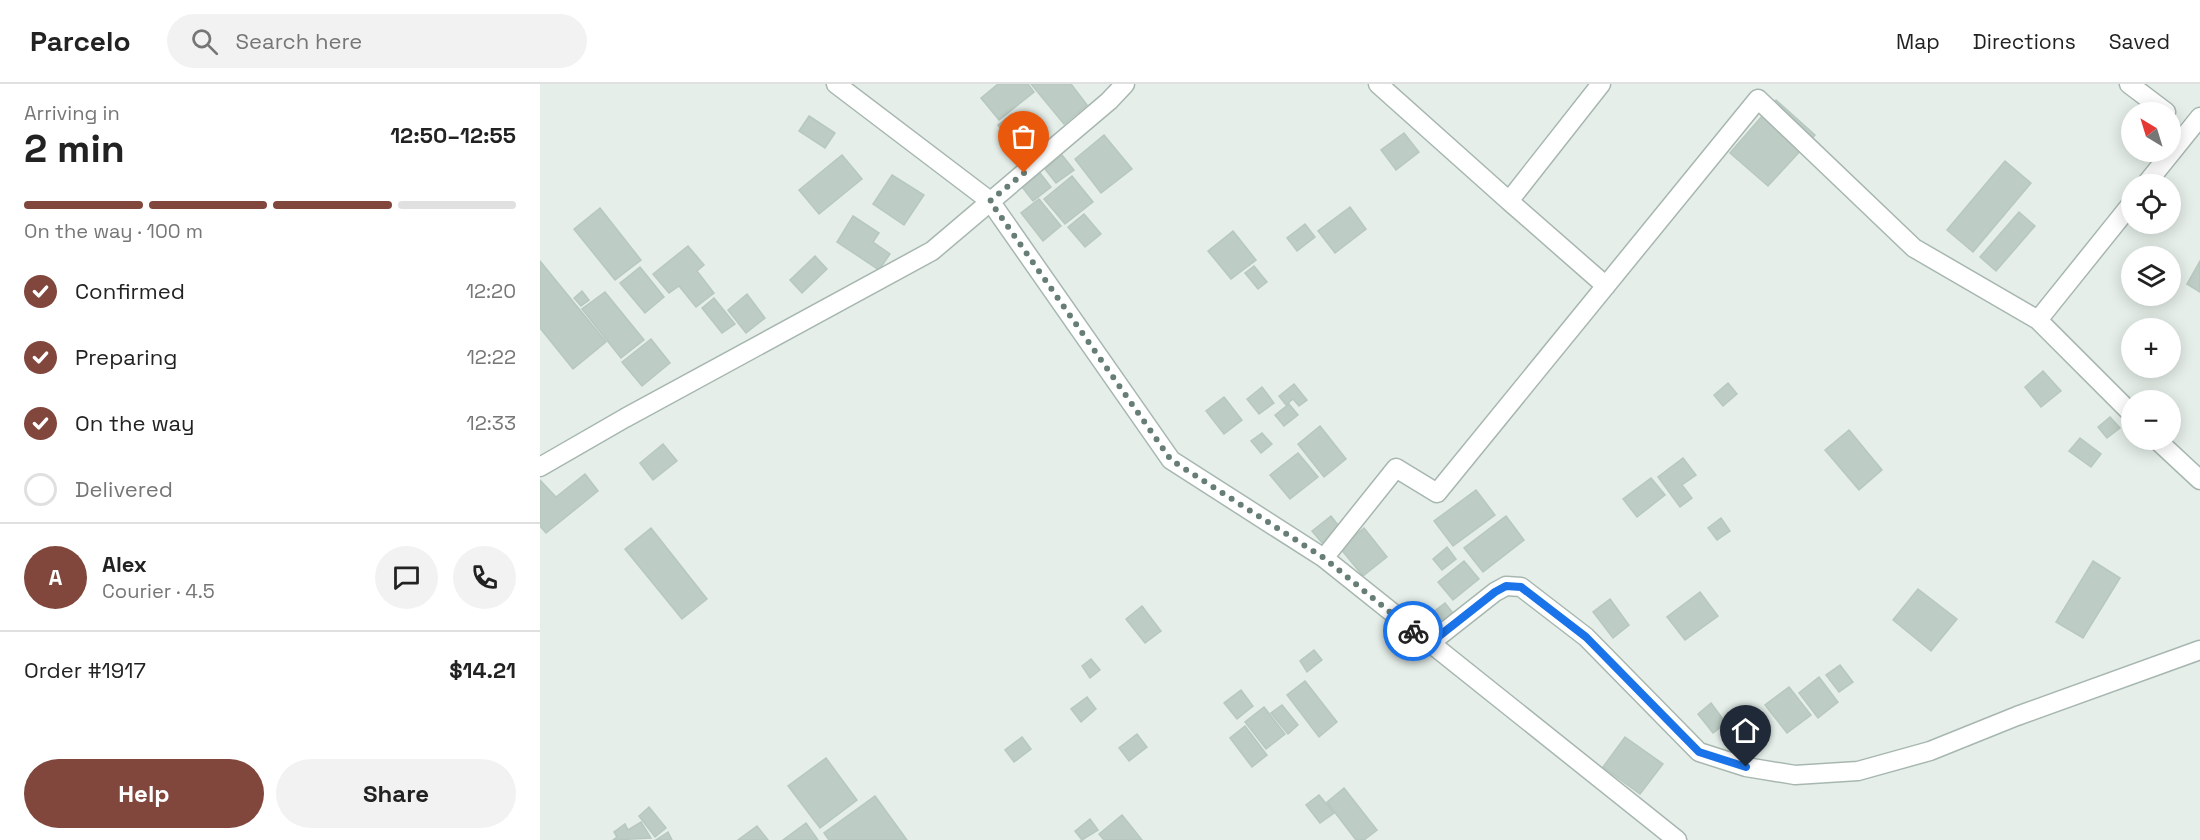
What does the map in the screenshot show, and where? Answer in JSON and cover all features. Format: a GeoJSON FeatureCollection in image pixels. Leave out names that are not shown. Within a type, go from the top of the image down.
{"type":"FeatureCollection","features":[{"type":"Feature","properties":{"kind":"street"},"geometry":{"type":"LineString","coordinates":[[836,84],[990,201],[1171,460],[1324,558],[1677,840]]}},
{"type":"Feature","properties":{"kind":"street"},"geometry":{"type":"LineString","coordinates":[[540,467],[932,251],[1109,101],[1125,84]]}},
{"type":"Feature","properties":{"kind":"street"},"geometry":{"type":"LineString","coordinates":[[1378,84],[1606,286]]}},
{"type":"Feature","properties":{"kind":"street"},"geometry":{"type":"LineString","coordinates":[[1509,201],[1601,84]]}},
{"type":"Feature","properties":{"kind":"street"},"geometry":{"type":"LineString","coordinates":[[2129,84],[2153,102]]}},
{"type":"Feature","properties":{"kind":"street"},"geometry":{"type":"LineString","coordinates":[[1324,558],[1396,468],[1437,493],[1758,99],[1914,248],[2038,320],[2121,403]]}},
{"type":"Feature","properties":{"kind":"street"},"geometry":{"type":"LineString","coordinates":[[2154,174],[2195,123]]}},
{"type":"Feature","properties":{"kind":"street"},"geometry":{"type":"LineString","coordinates":[[2038,320],[2121,217]]}},
{"type":"Feature","properties":{"kind":"street"},"geometry":{"type":"LineString","coordinates":[[2168,450],[2200,480]]}},
{"type":"Feature","properties":{"kind":"street"},"geometry":{"type":"LineString","coordinates":[[1429,644],[1495,592],[1506,586],[1521,587],[1586,637],[1699,752],[1746,767],[1795,775],[1858,771],[1930,751],[2016,716],[2200,650]]}},
{"type":"Feature","properties":{"kind":"building"},"geometry":{"type":"Polygon","coordinates":[[[998,84],[1028,84],[1034,92],[999,120],[981,98],[998,84]]]}},
{"type":"Feature","properties":{"kind":"building"},"geometry":{"type":"Polygon","coordinates":[[[1031,84],[1071,84],[1087,105],[1064,124],[1031,84]]]}},
{"type":"Feature","properties":{"kind":"building"},"geometry":{"type":"Polygon","coordinates":[[[1776,100],[1815,135],[1768,186],[1730,153],[1776,100]]]}},
{"type":"Feature","properties":{"kind":"building"},"geometry":{"type":"Polygon","coordinates":[[[1012,114],[1028,134],[1014,145],[998,125],[1012,114]]]}},
{"type":"Feature","properties":{"kind":"building"},"geometry":{"type":"Polygon","coordinates":[[[809,116],[835,133],[825,148],[799,131],[809,116]]]}},
{"type":"Feature","properties":{"kind":"building"},"geometry":{"type":"Polygon","coordinates":[[[1404,133],[1419,152],[1396,170],[1381,150],[1404,133]]]}},
{"type":"Feature","properties":{"kind":"building"},"geometry":{"type":"Polygon","coordinates":[[[1104,135],[1132,169],[1101,193],[1075,159],[1104,135]]]}},
{"type":"Feature","properties":{"kind":"building"},"geometry":{"type":"Polygon","coordinates":[[[842,155],[862,179],[819,214],[799,190],[842,155]]]}},
{"type":"Feature","properties":{"kind":"building"},"geometry":{"type":"Polygon","coordinates":[[[1062,155],[1074,170],[1056,183],[1045,169],[1062,155]]]}},
{"type":"Feature","properties":{"kind":"building"},"geometry":{"type":"Polygon","coordinates":[[[2005,161],[2031,183],[1973,252],[1947,230],[2005,161]]]}},
{"type":"Feature","properties":{"kind":"building"},"geometry":{"type":"Polygon","coordinates":[[[1040,173],[1051,187],[1033,201],[1022,187],[1040,173]]]}},
{"type":"Feature","properties":{"kind":"building"},"geometry":{"type":"Polygon","coordinates":[[[892,175],[924,195],[904,225],[873,204],[892,175]]]}},
{"type":"Feature","properties":{"kind":"building"},"geometry":{"type":"Polygon","coordinates":[[[1072,176],[1093,202],[1065,224],[1044,199],[1072,176]]]}},
{"type":"Feature","properties":{"kind":"building"},"geometry":{"type":"Polygon","coordinates":[[[1039,199],[1061,226],[1043,241],[1021,213],[1039,199]]]}},
{"type":"Feature","properties":{"kind":"building"},"geometry":{"type":"Polygon","coordinates":[[[1350,207],[1366,229],[1335,253],[1318,231],[1350,207]]]}},
{"type":"Feature","properties":{"kind":"building"},"geometry":{"type":"Polygon","coordinates":[[[600,208],[641,260],[615,280],[574,229],[600,208]]]}},
{"type":"Feature","properties":{"kind":"building"},"geometry":{"type":"Polygon","coordinates":[[[2019,212],[2035,226],[1996,271],[1980,257],[2019,212]]]}},
{"type":"Feature","properties":{"kind":"building"},"geometry":{"type":"Polygon","coordinates":[[[1084,214],[1101,234],[1085,247],[1068,227],[1084,214]]]}},
{"type":"Feature","properties":{"kind":"building"},"geometry":{"type":"Polygon","coordinates":[[[853,216],[879,233],[873,242],[890,254],[879,270],[837,242],[853,216]]]}},
{"type":"Feature","properties":{"kind":"building"},"geometry":{"type":"Polygon","coordinates":[[[1305,224],[1315,237],[1297,251],[1287,238],[1305,224]]]}},
{"type":"Feature","properties":{"kind":"building"},"geometry":{"type":"Polygon","coordinates":[[[1233,231],[1256,260],[1231,279],[1208,251],[1233,231]]]}},
{"type":"Feature","properties":{"kind":"building"},"geometry":{"type":"Polygon","coordinates":[[[688,246],[704,265],[697,271],[714,293],[696,307],[679,286],[669,293],[653,274],[688,246]]]}},
{"type":"Feature","properties":{"kind":"building"},"geometry":{"type":"Polygon","coordinates":[[[815,256],[827,269],[802,293],[790,280],[815,256]]]}},
{"type":"Feature","properties":{"kind":"building"},"geometry":{"type":"Polygon","coordinates":[[[540,261],[606,342],[573,369],[540,328],[540,261]]]}},
{"type":"Feature","properties":{"kind":"building"},"geometry":{"type":"Polygon","coordinates":[[[2200,261],[2200,292],[2187,284],[2200,261]]]}},
{"type":"Feature","properties":{"kind":"building"},"geometry":{"type":"Polygon","coordinates":[[[1254,266],[1267,282],[1258,289],[1245,273],[1254,266]]]}},
{"type":"Feature","properties":{"kind":"building"},"geometry":{"type":"Polygon","coordinates":[[[640,267],[664,297],[645,313],[620,283],[640,267]]]}},
{"type":"Feature","properties":{"kind":"building"},"geometry":{"type":"Polygon","coordinates":[[[582,291],[589,300],[581,306],[574,298],[582,291]]]}},
{"type":"Feature","properties":{"kind":"building"},"geometry":{"type":"Polygon","coordinates":[[[605,292],[644,340],[621,358],[582,309],[605,292]]]}},
{"type":"Feature","properties":{"kind":"building"},"geometry":{"type":"Polygon","coordinates":[[[747,294],[765,318],[746,333],[728,310],[747,294]]]}},
{"type":"Feature","properties":{"kind":"building"},"geometry":{"type":"Polygon","coordinates":[[[714,298],[735,324],[722,333],[702,308],[714,298]]]}},
{"type":"Feature","properties":{"kind":"building"},"geometry":{"type":"Polygon","coordinates":[[[651,339],[670,363],[642,386],[622,362],[651,339]]]}},
{"type":"Feature","properties":{"kind":"building"},"geometry":{"type":"Polygon","coordinates":[[[2043,371],[2061,391],[2041,407],[2025,387],[2043,371]]]}},
{"type":"Feature","properties":{"kind":"building"},"geometry":{"type":"Polygon","coordinates":[[[1728,383],[1737,394],[1723,406],[1714,395],[1728,383]]]}},
{"type":"Feature","properties":{"kind":"building"},"geometry":{"type":"Polygon","coordinates":[[[1294,384],[1307,400],[1299,406],[1293,399],[1286,405],[1279,396],[1294,384]]]}},
{"type":"Feature","properties":{"kind":"building"},"geometry":{"type":"Polygon","coordinates":[[[1262,387],[1274,403],[1259,414],[1247,399],[1262,387]]]}},
{"type":"Feature","properties":{"kind":"building"},"geometry":{"type":"Polygon","coordinates":[[[1224,397],[1242,420],[1224,434],[1206,411],[1224,397]]]}},
{"type":"Feature","properties":{"kind":"building"},"geometry":{"type":"Polygon","coordinates":[[[1289,404],[1298,415],[1284,426],[1275,415],[1289,404]]]}},
{"type":"Feature","properties":{"kind":"building"},"geometry":{"type":"Polygon","coordinates":[[[2110,417],[2120,428],[2107,438],[2098,427],[2110,417]]]}},
{"type":"Feature","properties":{"kind":"building"},"geometry":{"type":"Polygon","coordinates":[[[1320,426],[1346,459],[1324,477],[1298,444],[1320,426]]]}},
{"type":"Feature","properties":{"kind":"building"},"geometry":{"type":"Polygon","coordinates":[[[1849,430],[1882,470],[1859,490],[1825,450],[1849,430]]]}},
{"type":"Feature","properties":{"kind":"building"},"geometry":{"type":"Polygon","coordinates":[[[1262,433],[1272,444],[1261,453],[1251,441],[1262,433]]]}},
{"type":"Feature","properties":{"kind":"building"},"geometry":{"type":"Polygon","coordinates":[[[2080,438],[2101,454],[2091,467],[2069,451],[2080,438]]]}},
{"type":"Feature","properties":{"kind":"building"},"geometry":{"type":"Polygon","coordinates":[[[663,444],[677,461],[653,480],[640,463],[663,444]]]}},
{"type":"Feature","properties":{"kind":"building"},"geometry":{"type":"Polygon","coordinates":[[[1298,453],[1318,477],[1290,499],[1270,475],[1298,453]]]}},
{"type":"Feature","properties":{"kind":"building"},"geometry":{"type":"Polygon","coordinates":[[[1683,458],[1696,475],[1682,485],[1692,498],[1680,507],[1658,477],[1683,458]]]}},
{"type":"Feature","properties":{"kind":"building"},"geometry":{"type":"Polygon","coordinates":[[[585,474],[598,491],[546,533],[540,526],[540,480],[556,497],[585,474]]]}},
{"type":"Feature","properties":{"kind":"building"},"geometry":{"type":"Polygon","coordinates":[[[1651,478],[1665,495],[1637,517],[1623,499],[1651,478]]]}},
{"type":"Feature","properties":{"kind":"building"},"geometry":{"type":"Polygon","coordinates":[[[1476,490],[1495,515],[1453,546],[1434,521],[1476,490]]]}},
{"type":"Feature","properties":{"kind":"building"},"geometry":{"type":"Polygon","coordinates":[[[1331,516],[1341,529],[1323,544],[1312,531],[1331,516]]]}},
{"type":"Feature","properties":{"kind":"building"},"geometry":{"type":"Polygon","coordinates":[[[1506,516],[1524,540],[1483,572],[1464,548],[1506,516]]]}},
{"type":"Feature","properties":{"kind":"building"},"geometry":{"type":"Polygon","coordinates":[[[1721,518],[1730,531],[1717,540],[1708,528],[1721,518]]]}},
{"type":"Feature","properties":{"kind":"building"},"geometry":{"type":"Polygon","coordinates":[[[651,528],[707,599],[682,619],[625,549],[651,528]]]}},
{"type":"Feature","properties":{"kind":"building"},"geometry":{"type":"Polygon","coordinates":[[[1364,528],[1387,557],[1363,576],[1340,548],[1364,528]]]}},
{"type":"Feature","properties":{"kind":"building"},"geometry":{"type":"Polygon","coordinates":[[[1447,547],[1456,559],[1442,570],[1433,559],[1447,547]]]}},
{"type":"Feature","properties":{"kind":"building"},"geometry":{"type":"Polygon","coordinates":[[[1464,561],[1479,579],[1453,600],[1438,582],[1464,561]]]}},
{"type":"Feature","properties":{"kind":"building"},"geometry":{"type":"Polygon","coordinates":[[[2093,561],[2120,578],[2083,638],[2056,622],[2093,561]]]}},
{"type":"Feature","properties":{"kind":"building"},"geometry":{"type":"Polygon","coordinates":[[[1918,589],[1957,619],[1931,651],[1893,620],[1918,589]]]}},
{"type":"Feature","properties":{"kind":"building"},"geometry":{"type":"Polygon","coordinates":[[[1700,592],[1718,616],[1685,640],[1667,617],[1700,592]]]}},
{"type":"Feature","properties":{"kind":"building"},"geometry":{"type":"Polygon","coordinates":[[[1610,599],[1629,625],[1613,638],[1593,612],[1610,599]]]}},
{"type":"Feature","properties":{"kind":"building"},"geometry":{"type":"Polygon","coordinates":[[[1445,603],[1456,617],[1435,635],[1423,620],[1445,603]]]}},
{"type":"Feature","properties":{"kind":"building"},"geometry":{"type":"Polygon","coordinates":[[[1142,606],[1161,631],[1145,643],[1126,619],[1142,606]]]}},
{"type":"Feature","properties":{"kind":"building"},"geometry":{"type":"Polygon","coordinates":[[[1314,650],[1322,660],[1307,672],[1300,661],[1314,650]]]}},
{"type":"Feature","properties":{"kind":"building"},"geometry":{"type":"Polygon","coordinates":[[[1091,659],[1100,670],[1090,678],[1082,666],[1091,659]]]}},
{"type":"Feature","properties":{"kind":"building"},"geometry":{"type":"Polygon","coordinates":[[[1840,665],[1853,682],[1839,692],[1826,675],[1840,665]]]}},
{"type":"Feature","properties":{"kind":"building"},"geometry":{"type":"Polygon","coordinates":[[[1819,677],[1838,702],[1818,718],[1799,693],[1819,677]]]}},
{"type":"Feature","properties":{"kind":"building"},"geometry":{"type":"Polygon","coordinates":[[[1305,681],[1337,722],[1319,737],[1287,695],[1305,681]]]}},
{"type":"Feature","properties":{"kind":"building"},"geometry":{"type":"Polygon","coordinates":[[[1789,687],[1811,715],[1787,733],[1765,705],[1789,687]]]}},
{"type":"Feature","properties":{"kind":"building"},"geometry":{"type":"Polygon","coordinates":[[[1241,690],[1253,706],[1237,719],[1224,703],[1241,690]]]}},
{"type":"Feature","properties":{"kind":"building"},"geometry":{"type":"Polygon","coordinates":[[[1087,697],[1096,709],[1081,722],[1071,709],[1087,697]]]}},
{"type":"Feature","properties":{"kind":"building"},"geometry":{"type":"Polygon","coordinates":[[[1711,703],[1726,723],[1713,733],[1698,714],[1711,703]]]}},
{"type":"Feature","properties":{"kind":"building"},"geometry":{"type":"Polygon","coordinates":[[[1282,705],[1298,725],[1288,734],[1271,713],[1282,705]]]}},
{"type":"Feature","properties":{"kind":"building"},"geometry":{"type":"Polygon","coordinates":[[[1264,707],[1285,734],[1266,749],[1245,722],[1264,707]]]}},
{"type":"Feature","properties":{"kind":"building"},"geometry":{"type":"Polygon","coordinates":[[[1245,726],[1267,755],[1252,767],[1230,738],[1245,726]]]}},
{"type":"Feature","properties":{"kind":"building"},"geometry":{"type":"Polygon","coordinates":[[[1137,734],[1147,747],[1129,761],[1119,748],[1137,734]]]}},
{"type":"Feature","properties":{"kind":"building"},"geometry":{"type":"Polygon","coordinates":[[[1022,737],[1031,749],[1014,762],[1005,750],[1022,737]]]}},
{"type":"Feature","properties":{"kind":"building"},"geometry":{"type":"Polygon","coordinates":[[[1625,737],[1663,764],[1640,794],[1603,767],[1625,737]]]}},
{"type":"Feature","properties":{"kind":"building"},"geometry":{"type":"Polygon","coordinates":[[[826,758],[857,800],[820,828],[788,786],[826,758]]]}},
{"type":"Feature","properties":{"kind":"building"},"geometry":{"type":"Polygon","coordinates":[[[1344,788],[1377,830],[1364,840],[1356,840],[1327,802],[1344,788]]]}},
{"type":"Feature","properties":{"kind":"building"},"geometry":{"type":"Polygon","coordinates":[[[1319,795],[1334,813],[1320,823],[1306,805],[1319,795]]]}},
{"type":"Feature","properties":{"kind":"building"},"geometry":{"type":"Polygon","coordinates":[[[875,796],[907,840],[829,840],[824,833],[875,796]]]}},
{"type":"Feature","properties":{"kind":"building"},"geometry":{"type":"Polygon","coordinates":[[[649,807],[666,828],[655,837],[639,816],[649,807]]]}},
{"type":"Feature","properties":{"kind":"building"},"geometry":{"type":"Polygon","coordinates":[[[1122,815],[1142,840],[1104,840],[1099,834],[1122,815]]]}},
{"type":"Feature","properties":{"kind":"building"},"geometry":{"type":"Polygon","coordinates":[[[1090,819],[1098,830],[1082,840],[1075,831],[1090,819]]]}},
{"type":"Feature","properties":{"kind":"building"},"geometry":{"type":"Polygon","coordinates":[[[641,822],[651,838],[613,840],[617,837],[614,832],[625,824],[628,830],[641,822]]]}},
{"type":"Feature","properties":{"kind":"building"},"geometry":{"type":"Polygon","coordinates":[[[806,823],[818,840],[783,840],[806,823]]]}},
{"type":"Feature","properties":{"kind":"building"},"geometry":{"type":"Polygon","coordinates":[[[757,826],[768,840],[738,840],[757,826]]]}},
{"type":"Feature","properties":{"kind":"building"},"geometry":{"type":"Polygon","coordinates":[[[668,832],[672,840],[656,840],[668,832]]]}},
{"type":"Feature","properties":{"kind":"way so far"},"geometry":{"type":"LineString","coordinates":[[1024,173],[990,201],[1171,460],[1324,558],[1413,631]]}},
{"type":"Feature","properties":{"kind":"route"},"geometry":{"type":"LineString","coordinates":[[1413,631],[1429,644],[1495,592],[1506,586],[1521,587],[1586,637],[1699,752],[1746,767]]}}]}
